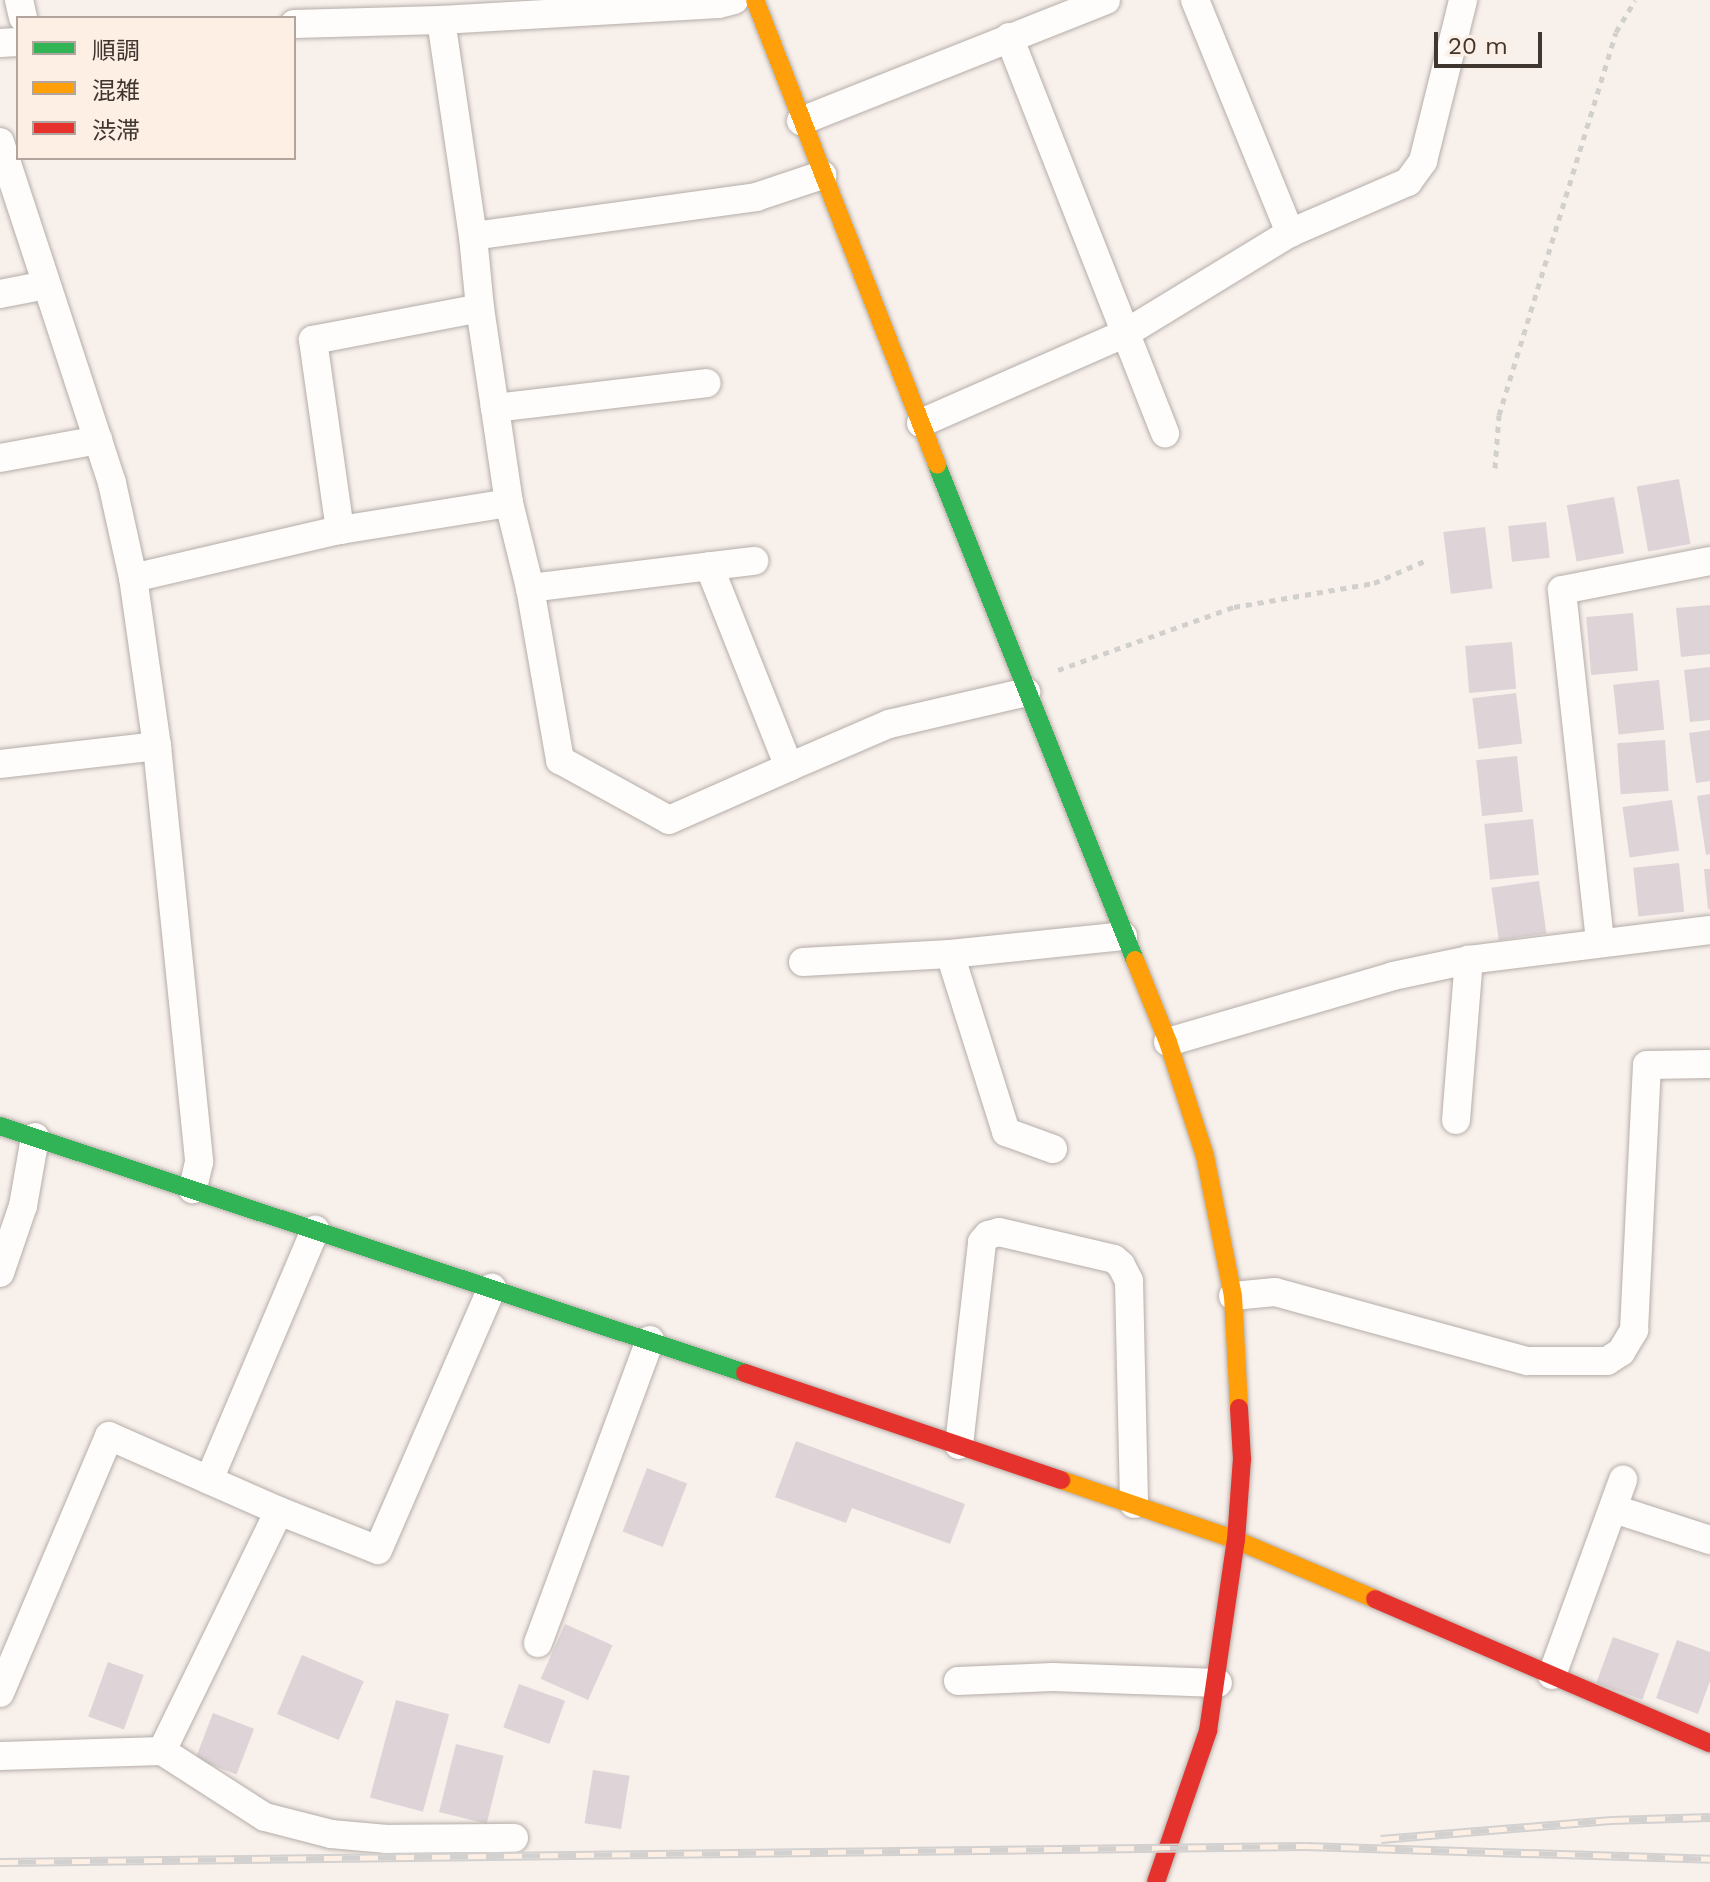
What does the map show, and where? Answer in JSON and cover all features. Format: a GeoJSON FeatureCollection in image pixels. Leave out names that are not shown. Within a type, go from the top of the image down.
{"type":"FeatureCollection","features":[{"type":"Feature","properties":{"kind":"street"},"geometry":{"type":"LineString","coordinates":[[296,24],[441,20],[734,0]]}},
{"type":"Feature","properties":{"kind":"street"},"geometry":{"type":"LineString","coordinates":[[755,0],[1026,692],[1168,1042],[1205,1156],[1233,1296],[1242,1459],[1236,1540],[1218,1683],[1208,1731],[1171,1847],[1156,1882]]}},
{"type":"Feature","properties":{"kind":"street"},"geometry":{"type":"LineString","coordinates":[[801,121],[1106,0]]}},
{"type":"Feature","properties":{"kind":"street"},"geometry":{"type":"LineString","coordinates":[[1195,0],[1290,233]]}},
{"type":"Feature","properties":{"kind":"street"},"geometry":{"type":"LineString","coordinates":[[921,423],[1126,333],[1290,233],[1408,182],[1423,161],[1463,0]]}},
{"type":"Feature","properties":{"kind":"street"},"geometry":{"type":"LineString","coordinates":[[441,20],[509,503],[530,588],[560,760],[669,820],[889,724],[1026,692]]}},
{"type":"Feature","properties":{"kind":"street"},"geometry":{"type":"LineString","coordinates":[[1009,37],[1165,433]]}},
{"type":"Feature","properties":{"kind":"street"},"geometry":{"type":"LineString","coordinates":[[0,142],[98,440],[133,578],[157,746],[199,1162],[193,1189]]}},
{"type":"Feature","properties":{"kind":"street"},"geometry":{"type":"LineString","coordinates":[[473,236],[756,197],[822,175]]}},
{"type":"Feature","properties":{"kind":"street"},"geometry":{"type":"LineString","coordinates":[[0,294],[46,285]]}},
{"type":"Feature","properties":{"kind":"street"},"geometry":{"type":"LineString","coordinates":[[340,530],[313,340],[480,308]]}},
{"type":"Feature","properties":{"kind":"street"},"geometry":{"type":"LineString","coordinates":[[495,408],[707,383]]}},
{"type":"Feature","properties":{"kind":"street"},"geometry":{"type":"LineString","coordinates":[[0,458],[98,440]]}},
{"type":"Feature","properties":{"kind":"street"},"geometry":{"type":"LineString","coordinates":[[133,578],[340,530],[509,503]]}},
{"type":"Feature","properties":{"kind":"street"},"geometry":{"type":"LineString","coordinates":[[530,588],[754,561]]}},
{"type":"Feature","properties":{"kind":"street"},"geometry":{"type":"LineString","coordinates":[[1600,941],[1562,590],[1710,561]]}},
{"type":"Feature","properties":{"kind":"street"},"geometry":{"type":"LineString","coordinates":[[709,566],[789,767]]}},
{"type":"Feature","properties":{"kind":"street"},"geometry":{"type":"LineString","coordinates":[[0,764],[157,746]]}},
{"type":"Feature","properties":{"kind":"street"},"geometry":{"type":"LineString","coordinates":[[1168,1042],[1393,976],[1469,960],[1600,941],[1710,930]]}},
{"type":"Feature","properties":{"kind":"street"},"geometry":{"type":"LineString","coordinates":[[803,962],[950,954],[1123,936]]}},
{"type":"Feature","properties":{"kind":"street"},"geometry":{"type":"LineString","coordinates":[[950,954],[1006,1132],[1053,1149]]}},
{"type":"Feature","properties":{"kind":"street"},"geometry":{"type":"LineString","coordinates":[[1456,1120],[1469,960]]}},
{"type":"Feature","properties":{"kind":"street"},"geometry":{"type":"LineString","coordinates":[[1233,1296],[1275,1292],[1528,1361],[1607,1361],[1621,1352],[1634,1330],[1647,1065],[1710,1064]]}},
{"type":"Feature","properties":{"kind":"street"},"geometry":{"type":"LineString","coordinates":[[0,1126],[650,1340],[1236,1540],[1710,1743]]}},
{"type":"Feature","properties":{"kind":"street"},"geometry":{"type":"LineString","coordinates":[[0,1273],[23,1206],[35,1137]]}},
{"type":"Feature","properties":{"kind":"street"},"geometry":{"type":"LineString","coordinates":[[209,1480],[315,1230]]}},
{"type":"Feature","properties":{"kind":"street"},"geometry":{"type":"LineString","coordinates":[[959,1445],[982,1242],[988,1235],[999,1232],[1114,1259],[1121,1265],[1129,1281],[1134,1504]]}},
{"type":"Feature","properties":{"kind":"street"},"geometry":{"type":"LineString","coordinates":[[0,1693],[109,1436],[279,1511],[378,1550],[492,1288]]}},
{"type":"Feature","properties":{"kind":"street"},"geometry":{"type":"LineString","coordinates":[[538,1643],[650,1340]]}},
{"type":"Feature","properties":{"kind":"street"},"geometry":{"type":"LineString","coordinates":[[1552,1675],[1623,1480]]}},
{"type":"Feature","properties":{"kind":"street"},"geometry":{"type":"LineString","coordinates":[[1614,1509],[1710,1540]]}},
{"type":"Feature","properties":{"kind":"street"},"geometry":{"type":"LineString","coordinates":[[162,1751],[279,1511]]}},
{"type":"Feature","properties":{"kind":"street"},"geometry":{"type":"LineString","coordinates":[[958,1681],[1053,1677],[1218,1683]]}},
{"type":"Feature","properties":{"kind":"street"},"geometry":{"type":"LineString","coordinates":[[0,1756],[162,1751],[265,1817],[331,1834],[387,1839],[514,1838]]}},
{"type":"Feature","properties":{"kind":"path"},"geometry":{"type":"LineString","coordinates":[[1495,468],[1499,415],[1616,32],[1635,0]]}},
{"type":"Feature","properties":{"kind":"path"},"geometry":{"type":"LineString","coordinates":[[1026,692],[1049,673],[1234,607],[1374,583],[1427,560]]}},
{"type":"Feature","properties":{"kind":"building"},"geometry":{"type":"Polygon","coordinates":[[[1679,479],[1690,544],[1648,551],[1637,486],[1679,479]]]}},
{"type":"Feature","properties":{"kind":"building"},"geometry":{"type":"Polygon","coordinates":[[[1614,497],[1624,553],[1577,561],[1567,505],[1614,497]]]}},
{"type":"Feature","properties":{"kind":"building"},"geometry":{"type":"Polygon","coordinates":[[[1546,522],[1550,558],[1512,562],[1508,526],[1546,522]]]}},
{"type":"Feature","properties":{"kind":"building"},"geometry":{"type":"Polygon","coordinates":[[[1485,527],[1493,589],[1451,594],[1443,532],[1485,527]]]}},
{"type":"Feature","properties":{"kind":"building"},"geometry":{"type":"Polygon","coordinates":[[[1710,605],[1710,654],[1681,657],[1676,608],[1710,605]]]}},
{"type":"Feature","properties":{"kind":"building"},"geometry":{"type":"Polygon","coordinates":[[[1633,613],[1638,671],[1591,675],[1586,617],[1633,613]]]}},
{"type":"Feature","properties":{"kind":"building"},"geometry":{"type":"Polygon","coordinates":[[[1512,642],[1516,689],[1469,693],[1465,646],[1512,642]]]}},
{"type":"Feature","properties":{"kind":"building"},"geometry":{"type":"Polygon","coordinates":[[[1710,667],[1710,720],[1690,722],[1684,670],[1710,667]]]}},
{"type":"Feature","properties":{"kind":"building"},"geometry":{"type":"Polygon","coordinates":[[[1659,680],[1664,730],[1618,735],[1613,685],[1659,680]]]}},
{"type":"Feature","properties":{"kind":"building"},"geometry":{"type":"Polygon","coordinates":[[[1516,693],[1522,744],[1479,749],[1472,698],[1516,693]]]}},
{"type":"Feature","properties":{"kind":"building"},"geometry":{"type":"Polygon","coordinates":[[[1710,730],[1710,781],[1696,783],[1689,733],[1710,730]]]}},
{"type":"Feature","properties":{"kind":"building"},"geometry":{"type":"Polygon","coordinates":[[[1665,740],[1669,791],[1621,794],[1617,743],[1665,740]]]}},
{"type":"Feature","properties":{"kind":"building"},"geometry":{"type":"Polygon","coordinates":[[[1517,756],[1523,812],[1482,816],[1476,760],[1517,756]]]}},
{"type":"Feature","properties":{"kind":"building"},"geometry":{"type":"Polygon","coordinates":[[[1710,794],[1710,854],[1706,855],[1697,796],[1710,794]]]}},
{"type":"Feature","properties":{"kind":"building"},"geometry":{"type":"Polygon","coordinates":[[[1672,800],[1679,851],[1630,857],[1622,807],[1672,800]]]}},
{"type":"Feature","properties":{"kind":"building"},"geometry":{"type":"Polygon","coordinates":[[[1533,819],[1539,875],[1490,880],[1484,824],[1533,819]]]}},
{"type":"Feature","properties":{"kind":"building"},"geometry":{"type":"Polygon","coordinates":[[[1679,863],[1684,912],[1638,917],[1633,868],[1679,863]]]}},
{"type":"Feature","properties":{"kind":"building"},"geometry":{"type":"Polygon","coordinates":[[[1704,869],[1710,869],[1710,909],[1708,909],[1704,869]]]}},
{"type":"Feature","properties":{"kind":"building"},"geometry":{"type":"Polygon","coordinates":[[[1539,881],[1546,933],[1499,940],[1491,888],[1539,881]]]}},
{"type":"Feature","properties":{"kind":"building"},"geometry":{"type":"Polygon","coordinates":[[[796,1441],[965,1504],[950,1544],[852,1508],[846,1523],[775,1497],[796,1441]]]}},
{"type":"Feature","properties":{"kind":"building"},"geometry":{"type":"Polygon","coordinates":[[[647,1468],[687,1483],[663,1547],[623,1531],[647,1468]]]}},
{"type":"Feature","properties":{"kind":"building"},"geometry":{"type":"Polygon","coordinates":[[[565,1624],[613,1645],[588,1700],[541,1679],[565,1624]]]}},
{"type":"Feature","properties":{"kind":"building"},"geometry":{"type":"Polygon","coordinates":[[[1613,1637],[1659,1654],[1642,1700],[1596,1683],[1613,1637]]]}},
{"type":"Feature","properties":{"kind":"building"},"geometry":{"type":"Polygon","coordinates":[[[1677,1640],[1710,1652],[1710,1681],[1698,1714],[1656,1698],[1677,1640]]]}},
{"type":"Feature","properties":{"kind":"building"},"geometry":{"type":"Polygon","coordinates":[[[302,1655],[364,1681],[339,1740],[277,1714],[302,1655]]]}},
{"type":"Feature","properties":{"kind":"building"},"geometry":{"type":"Polygon","coordinates":[[[108,1662],[144,1675],[124,1729],[88,1717],[108,1662]]]}},
{"type":"Feature","properties":{"kind":"building"},"geometry":{"type":"Polygon","coordinates":[[[519,1684],[565,1701],[549,1744],[503,1727],[519,1684]]]}},
{"type":"Feature","properties":{"kind":"building"},"geometry":{"type":"Polygon","coordinates":[[[396,1700],[449,1714],[423,1812],[370,1798],[396,1700]]]}},
{"type":"Feature","properties":{"kind":"building"},"geometry":{"type":"Polygon","coordinates":[[[213,1713],[254,1729],[237,1775],[195,1759],[213,1713]]]}},
{"type":"Feature","properties":{"kind":"building"},"geometry":{"type":"Polygon","coordinates":[[[456,1744],[504,1756],[487,1824],[439,1812],[456,1744]]]}},
{"type":"Feature","properties":{"kind":"building"},"geometry":{"type":"Polygon","coordinates":[[[593,1770],[630,1776],[621,1829],[585,1823],[593,1770]]]}},
{"type":"Feature","properties":{"kind":"railway"},"geometry":{"type":"LineString","coordinates":[[1381,1839],[1611,1820],[1710,1817]]}},
{"type":"Feature","properties":{"kind":"railway"},"geometry":{"type":"LineString","coordinates":[[0,1862],[1305,1846],[1710,1859]]}},
{"type":"Feature","properties":{"kind":"traffic: fast"},"geometry":{"type":"LineString","coordinates":[[937,465],[1135,960]]}},
{"type":"Feature","properties":{"kind":"traffic: fast"},"geometry":{"type":"LineString","coordinates":[[0,1126],[745,1373]]}},
{"type":"Feature","properties":{"kind":"traffic: slow"},"geometry":{"type":"LineString","coordinates":[[755,0],[937,465]]}},
{"type":"Feature","properties":{"kind":"traffic: slow"},"geometry":{"type":"LineString","coordinates":[[1135,960],[1168,1042],[1205,1156],[1233,1296],[1239,1408]]}},
{"type":"Feature","properties":{"kind":"traffic: slow"},"geometry":{"type":"LineString","coordinates":[[1061,1480],[1236,1540],[1375,1599]]}},
{"type":"Feature","properties":{"kind":"traffic: jam"},"geometry":{"type":"LineString","coordinates":[[745,1373],[1061,1480]]}},
{"type":"Feature","properties":{"kind":"traffic: jam"},"geometry":{"type":"LineString","coordinates":[[1156,1882],[1208,1731],[1236,1540],[1242,1459],[1239,1408]]}},
{"type":"Feature","properties":{"kind":"traffic: jam"},"geometry":{"type":"LineString","coordinates":[[1375,1599],[1710,1743]]}}]}
